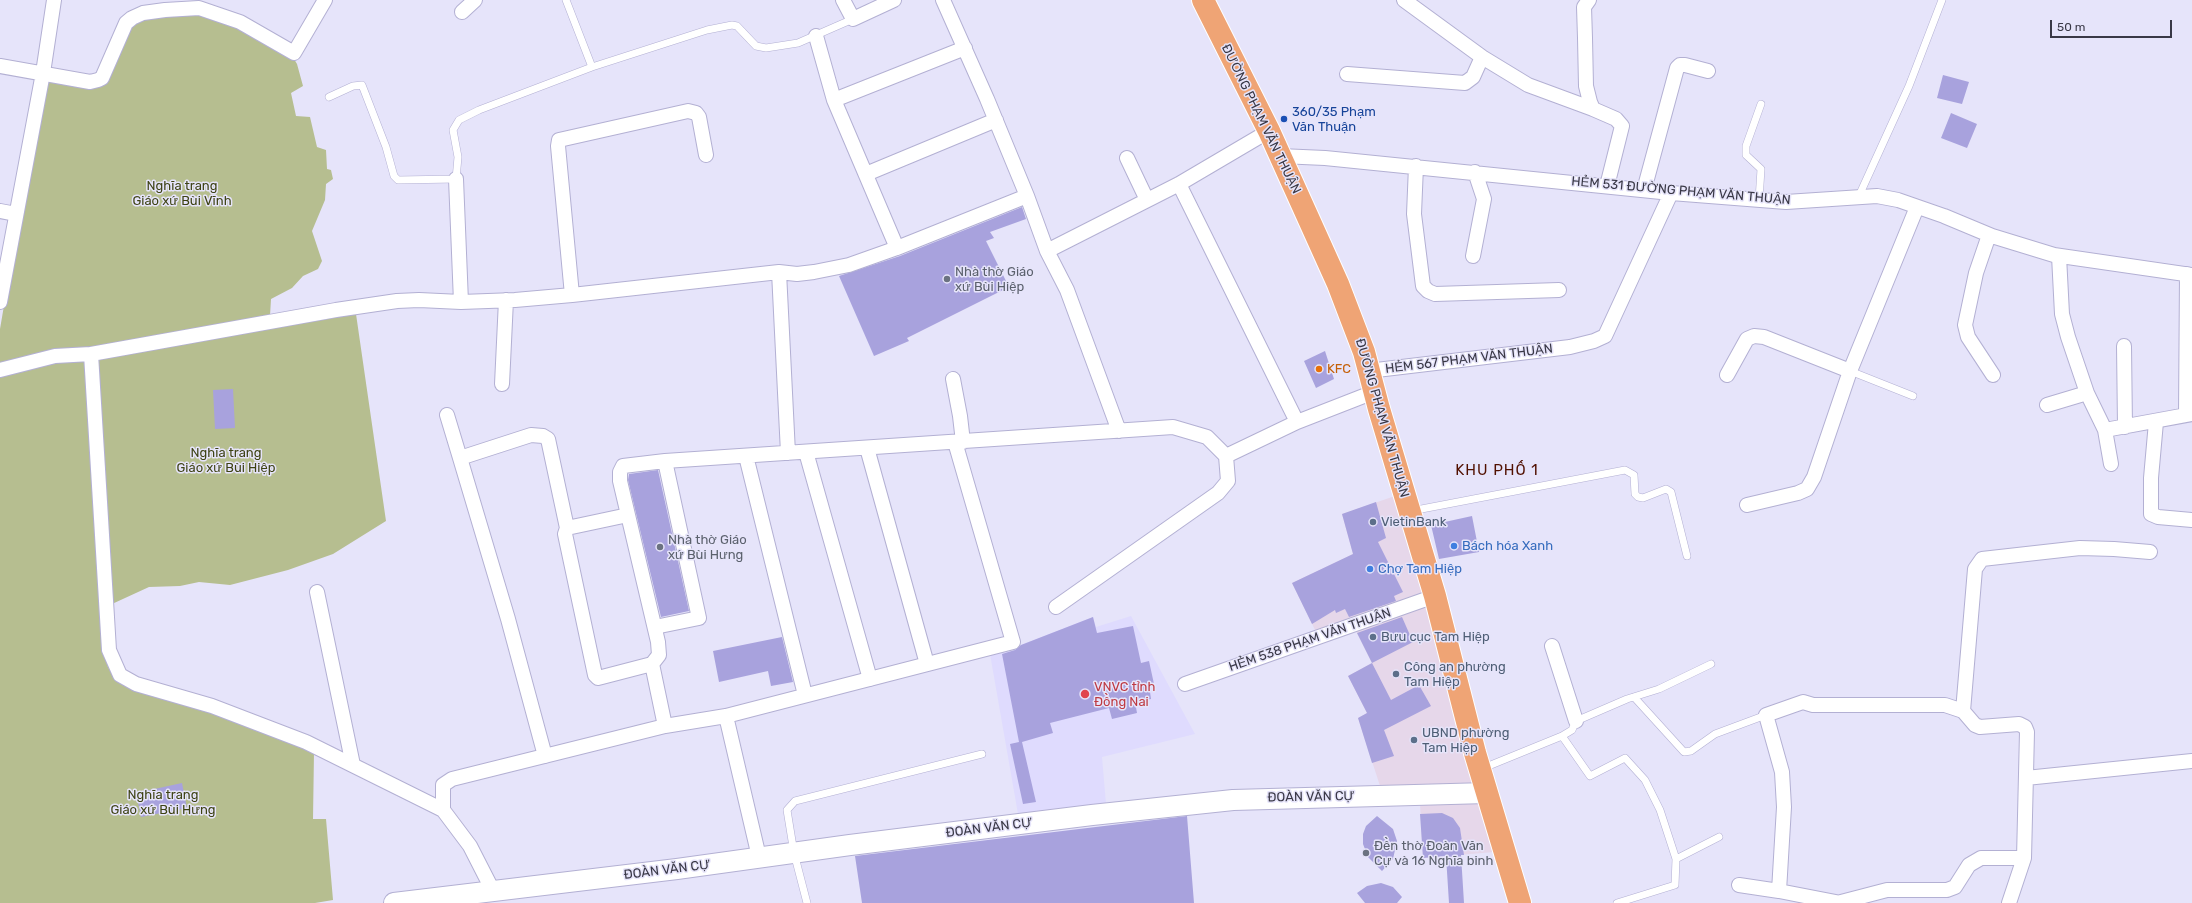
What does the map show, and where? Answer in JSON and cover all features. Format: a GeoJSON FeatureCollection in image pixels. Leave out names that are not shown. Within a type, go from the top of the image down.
{"type":"FeatureCollection","features":[{"type":"Feature","properties":{"kind":"main road","name":"ĐƯỜNG PHẠM VĂN THUẬN"},"geometry":{"type":"LineString","coordinates":[[1202,0],[1269,131],[1338,284],[1364,352],[1371,382],[1435,596],[1487,793],[1520,903]]}},
{"type":"Feature","properties":{"kind":"street"},"geometry":{"type":"LineString","coordinates":[[0,302],[54,0]]}},
{"type":"Feature","properties":{"kind":"street"},"geometry":{"type":"LineString","coordinates":[[0,66],[90,82],[98,80],[102,78],[126,23],[132,18],[143,13],[198,4],[240,22],[294,53],[325,0]]}},
{"type":"Feature","properties":{"kind":"street"},"geometry":{"type":"LineString","coordinates":[[462,12],[475,0]]}},
{"type":"Feature","properties":{"kind":"street"},"geometry":{"type":"LineString","coordinates":[[843,0],[853,19],[894,0]]}},
{"type":"Feature","properties":{"kind":"street"},"geometry":{"type":"LineString","coordinates":[[943,0],[996,120],[1027,196],[1047,252],[1067,290],[1119,431]]}},
{"type":"Feature","properties":{"kind":"street"},"geometry":{"type":"LineString","coordinates":[[1404,0],[1482,57],[1528,85],[1616,119],[1622,126],[1607,186]]}},
{"type":"Feature","properties":{"kind":"street"},"geometry":{"type":"LineString","coordinates":[[1583,2],[1586,86],[1593,109]]}},
{"type":"Feature","properties":{"kind":"street"},"geometry":{"type":"LineString","coordinates":[[816,36],[834,100],[897,248]]}},
{"type":"Feature","properties":{"kind":"street"},"geometry":{"type":"LineString","coordinates":[[834,100],[965,48]]}},
{"type":"Feature","properties":{"kind":"street"},"geometry":{"type":"LineString","coordinates":[[1347,74],[1465,83],[1473,77],[1482,57]]}},
{"type":"Feature","properties":{"kind":"street"},"geometry":{"type":"LineString","coordinates":[[1644,190],[1677,68],[1680,65],[1684,65],[1708,72]]}},
{"type":"Feature","properties":{"kind":"street"},"geometry":{"type":"LineString","coordinates":[[572,295],[558,146],[560,140],[688,111],[696,113],[699,117],[706,155]]}},
{"type":"Feature","properties":{"kind":"street"},"geometry":{"type":"LineString","coordinates":[[866,174],[996,120]]}},
{"type":"Feature","properties":{"kind":"street"},"geometry":{"type":"LineString","coordinates":[[1047,252],[1179,184],[1269,131]]}},
{"type":"Feature","properties":{"kind":"street","name":"HẺM 531 ĐƯỜNG PHẠM VĂN THUẬN"},"geometry":{"type":"LineString","coordinates":[[1280,156],[1325,158],[1416,166],[1671,193],[1786,202],[1877,196],[1898,200],[1989,235],[2059,256],[2189,274]]}},
{"type":"Feature","properties":{"kind":"street"},"geometry":{"type":"LineString","coordinates":[[1127,158],[1147,200]]}},
{"type":"Feature","properties":{"kind":"street"},"geometry":{"type":"LineString","coordinates":[[1416,166],[1414,214],[1423,286],[1428,291],[1435,294],[1559,290]]}},
{"type":"Feature","properties":{"kind":"street"},"geometry":{"type":"LineString","coordinates":[[1473,256],[1484,199],[1474,172]]}},
{"type":"Feature","properties":{"kind":"street"},"geometry":{"type":"LineString","coordinates":[[456,179],[461,302]]}},
{"type":"Feature","properties":{"kind":"street"},"geometry":{"type":"LineString","coordinates":[[1179,184],[1297,422]]}},
{"type":"Feature","properties":{"kind":"street","name":"HẺM 567 PHẠM VĂN THUẬN"},"geometry":{"type":"LineString","coordinates":[[1226,456],[1297,422],[1371,382],[1570,347],[1594,342],[1605,336],[1671,193]]}},
{"type":"Feature","properties":{"kind":"street"},"geometry":{"type":"LineString","coordinates":[[0,370],[55,356],[91,354],[397,301],[419,300],[461,302],[506,300],[572,295],[780,272],[797,274],[814,272],[849,265],[897,248],[1027,196]]}},
{"type":"Feature","properties":{"kind":"street"},"geometry":{"type":"LineString","coordinates":[[1747,505],[1798,493],[1807,489],[1814,477],[1850,371],[1917,207]]}},
{"type":"Feature","properties":{"kind":"street"},"geometry":{"type":"LineString","coordinates":[[0,211],[16,214]]}},
{"type":"Feature","properties":{"kind":"street"},"geometry":{"type":"LineString","coordinates":[[1989,235],[1976,273],[1965,325],[1968,338],[1993,375]]}},
{"type":"Feature","properties":{"kind":"street"},"geometry":{"type":"LineString","coordinates":[[2059,256],[2062,314],[2087,393],[2105,430],[2111,464]]}},
{"type":"Feature","properties":{"kind":"street"},"geometry":{"type":"LineString","coordinates":[[780,272],[788,453]]}},
{"type":"Feature","properties":{"kind":"street"},"geometry":{"type":"LineString","coordinates":[[2105,430],[2189,415],[2189,274]]}},
{"type":"Feature","properties":{"kind":"street"},"geometry":{"type":"LineString","coordinates":[[502,384],[506,300]]}},
{"type":"Feature","properties":{"kind":"street"},"geometry":{"type":"LineString","coordinates":[[1727,375],[1747,339],[1754,336],[1764,337],[1850,371]]}},
{"type":"Feature","properties":{"kind":"street"},"geometry":{"type":"LineString","coordinates":[[2124,346],[2124,427]]}},
{"type":"Feature","properties":{"kind":"street"},"geometry":{"type":"LineString","coordinates":[[91,354],[109,650],[120,675],[136,684],[212,706],[291,736],[443,810],[470,846],[494,897]]}},
{"type":"Feature","properties":{"kind":"street"},"geometry":{"type":"LineString","coordinates":[[443,810],[442,789],[445,782],[500,766],[665,726],[726,716],[1013,642],[959,442],[960,416],[953,379]]}},
{"type":"Feature","properties":{"kind":"street"},"geometry":{"type":"LineString","coordinates":[[2047,405],[2087,393]]}},
{"type":"Feature","properties":{"kind":"street"},"geometry":{"type":"LineString","coordinates":[[447,415],[508,619],[544,756]]}},
{"type":"Feature","properties":{"kind":"street"},"geometry":{"type":"LineString","coordinates":[[2156,422],[2151,478],[2151,514],[2158,517],[2192,520]]}},
{"type":"Feature","properties":{"kind":"street"},"geometry":{"type":"LineString","coordinates":[[665,726],[652,664],[659,652],[655,627],[620,481],[620,472],[623,466],[665,461],[1119,431],[1173,426],[1207,437],[1226,456],[1228,481],[1218,493],[1056,607]]}},
{"type":"Feature","properties":{"kind":"street"},"geometry":{"type":"LineString","coordinates":[[460,458],[531,435],[543,436],[548,439],[567,528],[565,531],[567,544],[595,675],[598,678],[652,664]]}},
{"type":"Feature","properties":{"kind":"street"},"geometry":{"type":"LineString","coordinates":[[867,448],[927,664]]}},
{"type":"Feature","properties":{"kind":"street"},"geometry":{"type":"LineString","coordinates":[[806,452],[870,679]]}},
{"type":"Feature","properties":{"kind":"street"},"geometry":{"type":"LineString","coordinates":[[746,456],[805,695]]}},
{"type":"Feature","properties":{"kind":"street"},"geometry":{"type":"LineString","coordinates":[[655,627],[699,618],[665,461]]}},
{"type":"Feature","properties":{"kind":"street"},"geometry":{"type":"LineString","coordinates":[[567,528],[628,515]]}},
{"type":"Feature","properties":{"kind":"street"},"geometry":{"type":"LineString","coordinates":[[2009,903],[2024,858],[2027,732],[2025,727],[2020,724],[1980,727],[1970,722],[1963,711],[1975,569],[1982,559],[2080,548],[2114,548],[2150,552]]}},
{"type":"Feature","properties":{"kind":"street"},"geometry":{"type":"LineString","coordinates":[[317,592],[353,765]]}},
{"type":"Feature","properties":{"kind":"street","name":"HẺM 538 PHẠM VĂN THUẬN"},"geometry":{"type":"LineString","coordinates":[[1185,684],[1435,596]]}},
{"type":"Feature","properties":{"kind":"street"},"geometry":{"type":"LineString","coordinates":[[1552,646],[1576,721]]}},
{"type":"Feature","properties":{"kind":"street"},"geometry":{"type":"LineString","coordinates":[[1779,891],[1784,807],[1782,772],[1766,715],[1803,702],[1814,705],[1945,705],[1963,711]]}},
{"type":"Feature","properties":{"kind":"street"},"geometry":{"type":"LineString","coordinates":[[726,716],[759,857]]}},
{"type":"Feature","properties":{"kind":"street"},"geometry":{"type":"LineString","coordinates":[[2026,778],[2192,761]]}},
{"type":"Feature","properties":{"kind":"street","name":"ĐOÀN VĂN CỰ"},"geometry":{"type":"LineString","coordinates":[[394,903],[494,897],[759,857],[1092,815],[1244,799],[1487,793]]}},
{"type":"Feature","properties":{"kind":"street"},"geometry":{"type":"LineString","coordinates":[[1739,886],[1779,891],[1841,903],[1887,890],[1947,890],[1955,887],[1969,865],[1981,858],[2024,858]]}},
{"type":"Feature","properties":{"kind":"lane"},"geometry":{"type":"LineString","coordinates":[[566,0],[592,67]]}},
{"type":"Feature","properties":{"kind":"lane"},"geometry":{"type":"LineString","coordinates":[[1858,198],[1909,86],[1942,0]]}},
{"type":"Feature","properties":{"kind":"lane"},"geometry":{"type":"LineString","coordinates":[[329,97],[353,86],[362,85],[386,147],[394,176],[398,180],[456,179],[458,157],[453,130],[459,120],[479,110],[592,67],[707,30],[732,25],[737,26],[756,46],[761,48],[798,43],[853,19]]}},
{"type":"Feature","properties":{"kind":"lane"},"geometry":{"type":"LineString","coordinates":[[1759,200],[1761,168],[1746,155],[1746,146],[1762,104]]}},
{"type":"Feature","properties":{"kind":"lane"},"geometry":{"type":"LineString","coordinates":[[1850,371],[1913,396]]}},
{"type":"Feature","properties":{"kind":"lane"},"geometry":{"type":"LineString","coordinates":[[1409,512],[1625,470],[1634,475],[1635,494],[1638,497],[1643,498],[1666,489],[1671,492],[1687,556]]}},
{"type":"Feature","properties":{"kind":"lane"},"geometry":{"type":"LineString","coordinates":[[1481,769],[1562,736],[1572,730],[1576,721],[1634,697],[1659,689],[1711,664]]}},
{"type":"Feature","properties":{"kind":"lane"},"geometry":{"type":"LineString","coordinates":[[1634,697],[1684,752],[1691,751],[1715,734],[1766,715]]}},
{"type":"Feature","properties":{"kind":"lane"},"geometry":{"type":"LineString","coordinates":[[1562,736],[1590,776],[1625,758],[1645,780],[1660,810],[1676,859],[1675,885],[1617,903]]}},
{"type":"Feature","properties":{"kind":"lane"},"geometry":{"type":"LineString","coordinates":[[807,903],[794,853],[787,810],[795,801],[982,754]]}},
{"type":"Feature","properties":{"kind":"lane"},"geometry":{"type":"LineString","coordinates":[[1676,859],[1720,837]]}},
{"type":"Feature","properties":{"kind":"shaded area","name":"Chợ Tam Hiệp"},"geometry":{"type":"Polygon","coordinates":[[[1395,496],[1425,594],[1316,632],[1292,583],[1353,554],[1342,514],[1395,496]]]}},
{"type":"Feature","properties":{"kind":"shaded area"},"geometry":{"type":"Polygon","coordinates":[[[1428,605],[1474,784],[1380,786],[1358,718],[1367,713],[1348,676],[1372,663],[1356,631],[1428,605]]]}},
{"type":"Feature","properties":{"kind":"shaded area","name":"VNVC tỉnh Đồng Nai"},"geometry":{"type":"Polygon","coordinates":[[[1131,616],[1195,734],[1102,757],[1106,804],[1018,814],[990,654],[1015,647],[1093,617],[1096,627],[1131,616]]]}},
{"type":"Feature","properties":{"kind":"shaded area"},"geometry":{"type":"Polygon","coordinates":[[[1480,802],[1494,852],[1423,858],[1420,804],[1480,802]]]}},
{"type":"Feature","properties":{"kind":"green space","name":"Nghĩa trang Giáo xứ Bùi Vĩnh"},"geometry":{"type":"Polygon","coordinates":[[[198,14],[237,27],[294,59],[297,64],[303,86],[291,93],[296,116],[310,117],[317,147],[326,150],[327,169],[331,170],[333,179],[326,184],[325,200],[312,231],[322,261],[318,269],[303,276],[292,288],[271,299],[270,316],[91,348],[52,350],[0,364],[0,329],[15,241],[47,80],[89,88],[130,27],[146,18],[198,14]]]}},
{"type":"Feature","properties":{"kind":"green space","name":"Nghĩa trang Giáo xứ Bùi Hiệp"},"geometry":{"type":"Polygon","coordinates":[[[356,314],[386,521],[333,554],[288,570],[230,585],[199,582],[180,586],[149,587],[112,604],[97,359],[356,314]]]}},
{"type":"Feature","properties":{"kind":"green space","name":"Nghĩa trang Giáo xứ Bùi Hưng"},"geometry":{"type":"Polygon","coordinates":[[[85,360],[103,650],[108,667],[115,679],[215,713],[314,752],[313,819],[326,819],[333,900],[315,903],[0,903],[0,376],[51,363],[85,360]]]}},
{"type":"Feature","properties":{"kind":"building"},"geometry":{"type":"Polygon","coordinates":[[[1943,75],[1969,82],[1962,104],[1937,98],[1943,75]]]}},
{"type":"Feature","properties":{"kind":"building"},"geometry":{"type":"Polygon","coordinates":[[[1951,113],[1977,124],[1967,148],[1941,138],[1951,113]]]}},
{"type":"Feature","properties":{"kind":"building","name":"Nhà thờ Giáo xứ Bùi Hiệp"},"geometry":{"type":"Polygon","coordinates":[[[1022,207],[1026,219],[990,232],[994,238],[986,241],[1009,287],[907,338],[909,341],[874,356],[839,276],[900,256],[1022,207]]]}},
{"type":"Feature","properties":{"kind":"building","name":"KFC"},"geometry":{"type":"Polygon","coordinates":[[[1325,351],[1334,379],[1316,388],[1304,361],[1325,351]]]}},
{"type":"Feature","properties":{"kind":"building"},"geometry":{"type":"Polygon","coordinates":[[[233,389],[235,428],[215,429],[213,390],[233,389]]]}},
{"type":"Feature","properties":{"kind":"building"},"geometry":{"type":"Polygon","coordinates":[[[658,470],[689,611],[661,617],[628,480],[629,474],[658,470]]]}},
{"type":"Feature","properties":{"kind":"building","name":"Chợ Tam Hiệp"},"geometry":{"type":"Polygon","coordinates":[[[1376,502],[1386,538],[1378,542],[1403,592],[1394,596],[1396,601],[1349,617],[1345,609],[1336,613],[1335,610],[1312,624],[1292,583],[1353,554],[1342,514],[1376,502]]]}},
{"type":"Feature","properties":{"kind":"building","name":"Bách hóa Xanh"},"geometry":{"type":"Polygon","coordinates":[[[1472,516],[1479,552],[1439,559],[1431,525],[1472,516]]]}},
{"type":"Feature","properties":{"kind":"building"},"geometry":{"type":"Polygon","coordinates":[[[1093,617],[1097,633],[1133,626],[1141,663],[1149,661],[1154,684],[1149,685],[1151,699],[1135,702],[1137,713],[1112,719],[1109,708],[1050,723],[1053,733],[1022,742],[1036,802],[1023,804],[1010,744],[1019,742],[1002,654],[1093,617]]]}},
{"type":"Feature","properties":{"kind":"building"},"geometry":{"type":"Polygon","coordinates":[[[1402,617],[1413,642],[1372,663],[1357,633],[1402,617]]]}},
{"type":"Feature","properties":{"kind":"building"},"geometry":{"type":"Polygon","coordinates":[[[782,637],[793,682],[771,686],[768,671],[719,682],[713,651],[782,637]]]}},
{"type":"Feature","properties":{"kind":"building"},"geometry":{"type":"Polygon","coordinates":[[[1372,663],[1391,700],[1419,685],[1431,706],[1384,730],[1394,756],[1372,763],[1358,718],[1367,713],[1348,676],[1372,663]]]}},
{"type":"Feature","properties":{"kind":"building"},"geometry":{"type":"Polygon","coordinates":[[[182,783],[187,808],[141,817],[136,793],[182,783]]]}},
{"type":"Feature","properties":{"kind":"building"},"geometry":{"type":"Polygon","coordinates":[[[1442,813],[1453,818],[1460,828],[1464,855],[1461,855],[1464,903],[1449,903],[1446,856],[1423,858],[1420,814],[1442,813]]]}},
{"type":"Feature","properties":{"kind":"building"},"geometry":{"type":"Polygon","coordinates":[[[1187,816],[1194,903],[862,903],[855,856],[1187,816]]]}},
{"type":"Feature","properties":{"kind":"building"},"geometry":{"type":"Polygon","coordinates":[[[1377,816],[1393,829],[1397,841],[1393,859],[1382,871],[1368,857],[1363,844],[1363,834],[1366,826],[1377,816]]]}},
{"type":"Feature","properties":{"kind":"building"},"geometry":{"type":"Polygon","coordinates":[[[1381,883],[1393,887],[1402,897],[1397,903],[1365,903],[1357,893],[1367,886],[1381,883]]]}},
{"type":"Feature","properties":{"kind":"place","name":"360/35 Phạm Văn Thuận"},"geometry":{"type":"Point","coordinates":[1284,119]}},
{"type":"Feature","properties":{"kind":"place","name":"Nhà thờ Giáo xứ Bùi Hiệp"},"geometry":{"type":"Point","coordinates":[947,279]}},
{"type":"Feature","properties":{"kind":"place","name":"KFC"},"geometry":{"type":"Point","coordinates":[1319,369]}},
{"type":"Feature","properties":{"kind":"place","name":"VietinBank"},"geometry":{"type":"Point","coordinates":[1373,522]}},
{"type":"Feature","properties":{"kind":"place","name":"Bách hóa Xanh"},"geometry":{"type":"Point","coordinates":[1454,546]}},
{"type":"Feature","properties":{"kind":"place","name":"Nhà thờ Giáo xứ Bùi Hưng"},"geometry":{"type":"Point","coordinates":[660,547]}},
{"type":"Feature","properties":{"kind":"place","name":"Chợ Tam Hiệp"},"geometry":{"type":"Point","coordinates":[1370,569]}},
{"type":"Feature","properties":{"kind":"place","name":"Bưu cục Tam Hiệp"},"geometry":{"type":"Point","coordinates":[1373,637]}},
{"type":"Feature","properties":{"kind":"place","name":"Công an phường Tam Hiệp"},"geometry":{"type":"Point","coordinates":[1396,674]}},
{"type":"Feature","properties":{"kind":"place","name":"VNVC tỉnh Đồng Nai"},"geometry":{"type":"Point","coordinates":[1085,694]}},
{"type":"Feature","properties":{"kind":"place","name":"UBND phường Tam Hiệp"},"geometry":{"type":"Point","coordinates":[1414,740]}},
{"type":"Feature","properties":{"kind":"place","name":"Đền thờ Đoàn Văn Cự và 16 Nghĩa binh"},"geometry":{"type":"Point","coordinates":[1366,853]}},
{"type":"Feature","properties":{"kind":"district","name":"KHU PHỐ 1"},"geometry":{"type":"Point","coordinates":[1497,471]}}]}
